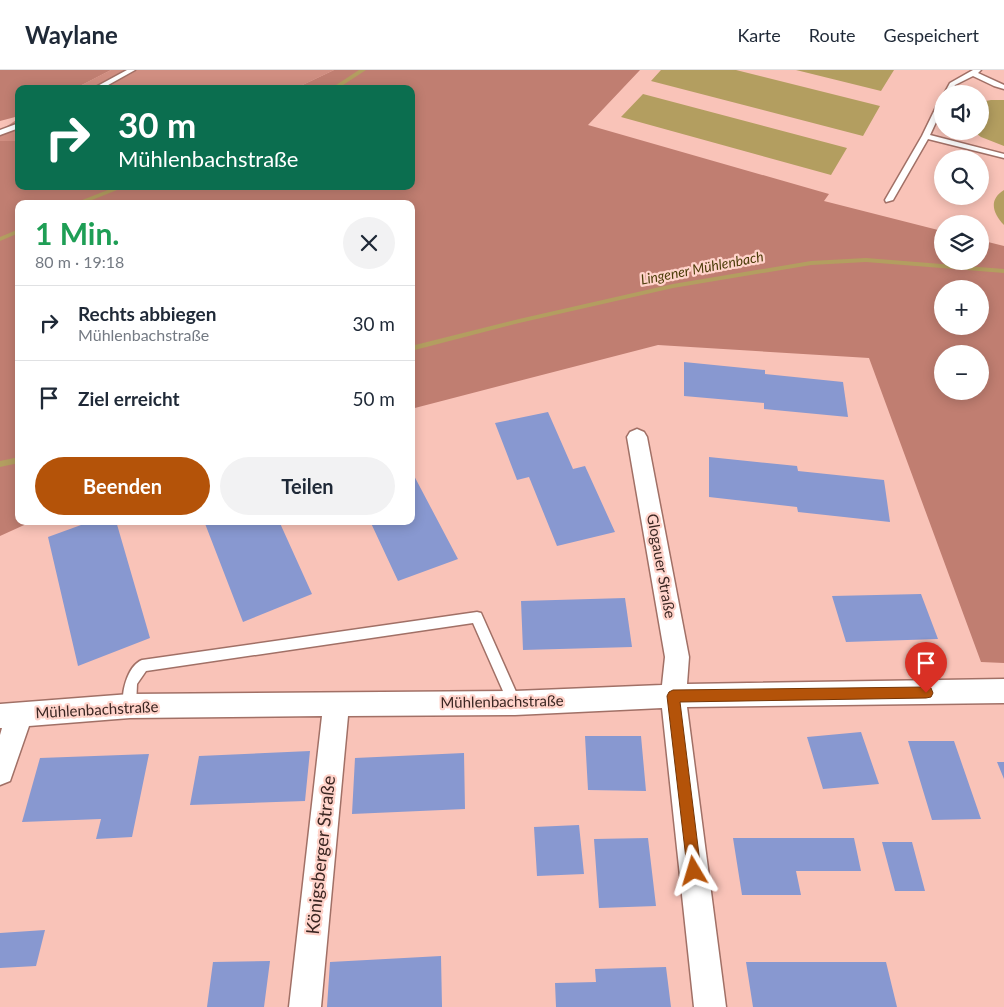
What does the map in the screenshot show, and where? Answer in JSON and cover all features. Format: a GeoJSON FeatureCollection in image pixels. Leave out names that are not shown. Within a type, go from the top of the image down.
{"type":"FeatureCollection","features":[{"type":"Feature","properties":{"kind":"street","name":"Glogauer Straße"},"geometry":{"type":"LineString","coordinates":[[637,437],[677,658],[673,696],[710,1007]]}},
{"type":"Feature","properties":{"kind":"street","name":"Mühlenbachstraße"},"geometry":{"type":"LineString","coordinates":[[10,715],[130,706],[515,703],[673,696],[1004,692]]}},
{"type":"Feature","properties":{"kind":"street","name":"Königsberger Straße"},"geometry":{"type":"LineString","coordinates":[[305,1007],[336,704]]}},
{"type":"Feature","properties":{"kind":"street"},"geometry":{"type":"LineString","coordinates":[[0,772],[10,715]]}},
{"type":"Feature","properties":{"kind":"lane"},"geometry":{"type":"LineString","coordinates":[[103,85],[132,70]]}},
{"type":"Feature","properties":{"kind":"lane"},"geometry":{"type":"LineString","coordinates":[[952,85],[976,72],[996,85],[1004,87]]}},
{"type":"Feature","properties":{"kind":"lane"},"geometry":{"type":"LineString","coordinates":[[889,200],[934,120]]}},
{"type":"Feature","properties":{"kind":"lane"},"geometry":{"type":"LineString","coordinates":[[0,134],[15,127]]}},
{"type":"Feature","properties":{"kind":"lane"},"geometry":{"type":"LineString","coordinates":[[926,136],[1004,156]]}},
{"type":"Feature","properties":{"kind":"lane"},"geometry":{"type":"LineString","coordinates":[[130,706],[130,683],[142,666],[477,617],[515,703]]}},
{"type":"Feature","properties":{"kind":"shaded area"},"geometry":{"type":"Polygon","coordinates":[[[0,70],[111,70],[82,85],[15,85],[15,117],[0,121],[0,70]]]}},
{"type":"Feature","properties":{"kind":"shaded area"},"geometry":{"type":"Polygon","coordinates":[[[111,70],[334,70],[302,85],[82,85],[111,70]]]}},
{"type":"Feature","properties":{"kind":"shaded area"},"geometry":{"type":"Polygon","coordinates":[[[334,70],[640,70],[588,125],[829,194],[824,201],[934,229],[934,270],[989,270],[989,242],[1004,246],[1004,663],[981,662],[869,358],[658,345],[415,408],[415,200],[15,200],[15,525],[24,525],[0,536],[0,141],[15,141],[15,190],[415,190],[415,85],[302,85],[334,70]]]}},
{"type":"Feature","properties":{"kind":"shaded area"},"geometry":{"type":"Polygon","coordinates":[[[661,70],[736,70],[880,106],[863,136],[651,81],[661,70]]]}},
{"type":"Feature","properties":{"kind":"shaded area"},"geometry":{"type":"Polygon","coordinates":[[[796,70],[894,70],[881,91],[796,70]]]}},
{"type":"Feature","properties":{"kind":"shaded area"},"geometry":{"type":"Polygon","coordinates":[[[643,94],[847,148],[831,175],[621,117],[643,94]]]}},
{"type":"Feature","properties":{"kind":"shaded area"},"geometry":{"type":"Polygon","coordinates":[[[989,100],[1004,100],[1004,146],[989,140],[989,100]]]}},
{"type":"Feature","properties":{"kind":"shaded area"},"geometry":{"type":"Polygon","coordinates":[[[15,121],[15,141],[0,141],[0,131],[15,121]]]}},
{"type":"Feature","properties":{"kind":"shaded area"},"geometry":{"type":"Polygon","coordinates":[[[1004,190],[1004,225],[997,216],[994,202],[1004,190]]]}},
{"type":"Feature","properties":{"kind":"building"},"geometry":{"type":"Polygon","coordinates":[[[684,362],[765,370],[765,374],[843,382],[848,417],[764,409],[764,403],[684,396],[684,362]]]}},
{"type":"Feature","properties":{"kind":"building"},"geometry":{"type":"Polygon","coordinates":[[[548,412],[573,469],[585,466],[615,532],[557,546],[529,477],[517,480],[495,423],[548,412]]]}},
{"type":"Feature","properties":{"kind":"building"},"geometry":{"type":"Polygon","coordinates":[[[709,457],[797,466],[798,471],[884,480],[890,522],[798,512],[797,507],[709,497],[709,457]]]}},
{"type":"Feature","properties":{"kind":"building"},"geometry":{"type":"Polygon","coordinates":[[[415,478],[458,559],[398,581],[372,525],[415,525],[415,478]]]}},
{"type":"Feature","properties":{"kind":"building"},"geometry":{"type":"Polygon","coordinates":[[[81,525],[117,525],[150,638],[78,666],[48,537],[81,525]]]}},
{"type":"Feature","properties":{"kind":"building"},"geometry":{"type":"Polygon","coordinates":[[[206,525],[281,525],[312,594],[243,622],[206,525]]]}},
{"type":"Feature","properties":{"kind":"building"},"geometry":{"type":"Polygon","coordinates":[[[921,594],[938,639],[846,642],[832,596],[921,594]]]}},
{"type":"Feature","properties":{"kind":"building"},"geometry":{"type":"Polygon","coordinates":[[[625,598],[632,647],[523,650],[521,601],[625,598]]]}},
{"type":"Feature","properties":{"kind":"building"},"geometry":{"type":"Polygon","coordinates":[[[861,732],[879,784],[823,789],[807,737],[861,732]]]}},
{"type":"Feature","properties":{"kind":"building"},"geometry":{"type":"Polygon","coordinates":[[[585,736],[641,736],[646,791],[588,790],[585,736]]]}},
{"type":"Feature","properties":{"kind":"building"},"geometry":{"type":"Polygon","coordinates":[[[908,741],[954,741],[981,819],[932,820],[908,741]]]}},
{"type":"Feature","properties":{"kind":"building"},"geometry":{"type":"Polygon","coordinates":[[[310,751],[305,801],[190,805],[199,756],[310,751]]]}},
{"type":"Feature","properties":{"kind":"building"},"geometry":{"type":"Polygon","coordinates":[[[464,753],[465,809],[352,814],[355,758],[464,753]]]}},
{"type":"Feature","properties":{"kind":"building"},"geometry":{"type":"Polygon","coordinates":[[[149,754],[132,837],[96,839],[101,819],[22,822],[40,758],[149,754]]]}},
{"type":"Feature","properties":{"kind":"building"},"geometry":{"type":"Polygon","coordinates":[[[997,762],[1004,762],[1004,779],[997,762]]]}},
{"type":"Feature","properties":{"kind":"building"},"geometry":{"type":"Polygon","coordinates":[[[579,825],[584,874],[537,876],[534,827],[579,825]]]}},
{"type":"Feature","properties":{"kind":"building"},"geometry":{"type":"Polygon","coordinates":[[[648,838],[656,906],[599,908],[594,839],[648,838]]]}},
{"type":"Feature","properties":{"kind":"building"},"geometry":{"type":"Polygon","coordinates":[[[733,838],[854,838],[861,871],[796,871],[801,895],[742,895],[733,838]]]}},
{"type":"Feature","properties":{"kind":"building"},"geometry":{"type":"Polygon","coordinates":[[[882,842],[912,842],[925,891],[895,891],[882,842]]]}},
{"type":"Feature","properties":{"kind":"building"},"geometry":{"type":"Polygon","coordinates":[[[45,930],[36,966],[0,968],[0,933],[45,930]]]}},
{"type":"Feature","properties":{"kind":"building"},"geometry":{"type":"Polygon","coordinates":[[[441,956],[442,1007],[327,1007],[330,962],[441,956]]]}},
{"type":"Feature","properties":{"kind":"building"},"geometry":{"type":"Polygon","coordinates":[[[270,961],[264,1007],[207,1007],[213,962],[270,961]]]}},
{"type":"Feature","properties":{"kind":"building"},"geometry":{"type":"Polygon","coordinates":[[[746,962],[886,962],[897,1007],[753,1007],[746,962]]]}},
{"type":"Feature","properties":{"kind":"building"},"geometry":{"type":"Polygon","coordinates":[[[666,967],[671,1007],[556,1007],[555,983],[596,982],[595,969],[666,967]]]}},
{"type":"Feature","properties":{"kind":"waterway"},"geometry":{"type":"LineString","coordinates":[[339,85],[363,70]]}},
{"type":"Feature","properties":{"kind":"waterway"},"geometry":{"type":"LineString","coordinates":[[86,200],[113,190]]}},
{"type":"Feature","properties":{"kind":"waterway"},"geometry":{"type":"LineString","coordinates":[[0,239],[15,233]]}},
{"type":"Feature","properties":{"kind":"waterway","name":"Lingener Mühlenbach"},"geometry":{"type":"LineString","coordinates":[[415,348],[519,321],[673,286],[811,263],[866,260],[1004,271]]}},
{"type":"Feature","properties":{"kind":"waterway","name":"Lingener Mühlenbach"},"geometry":{"type":"LineString","coordinates":[[0,464],[15,461]]}},
{"type":"Feature","properties":{"kind":"route"},"geometry":{"type":"LineString","coordinates":[[694,871],[673,696],[926,693]]}}]}
